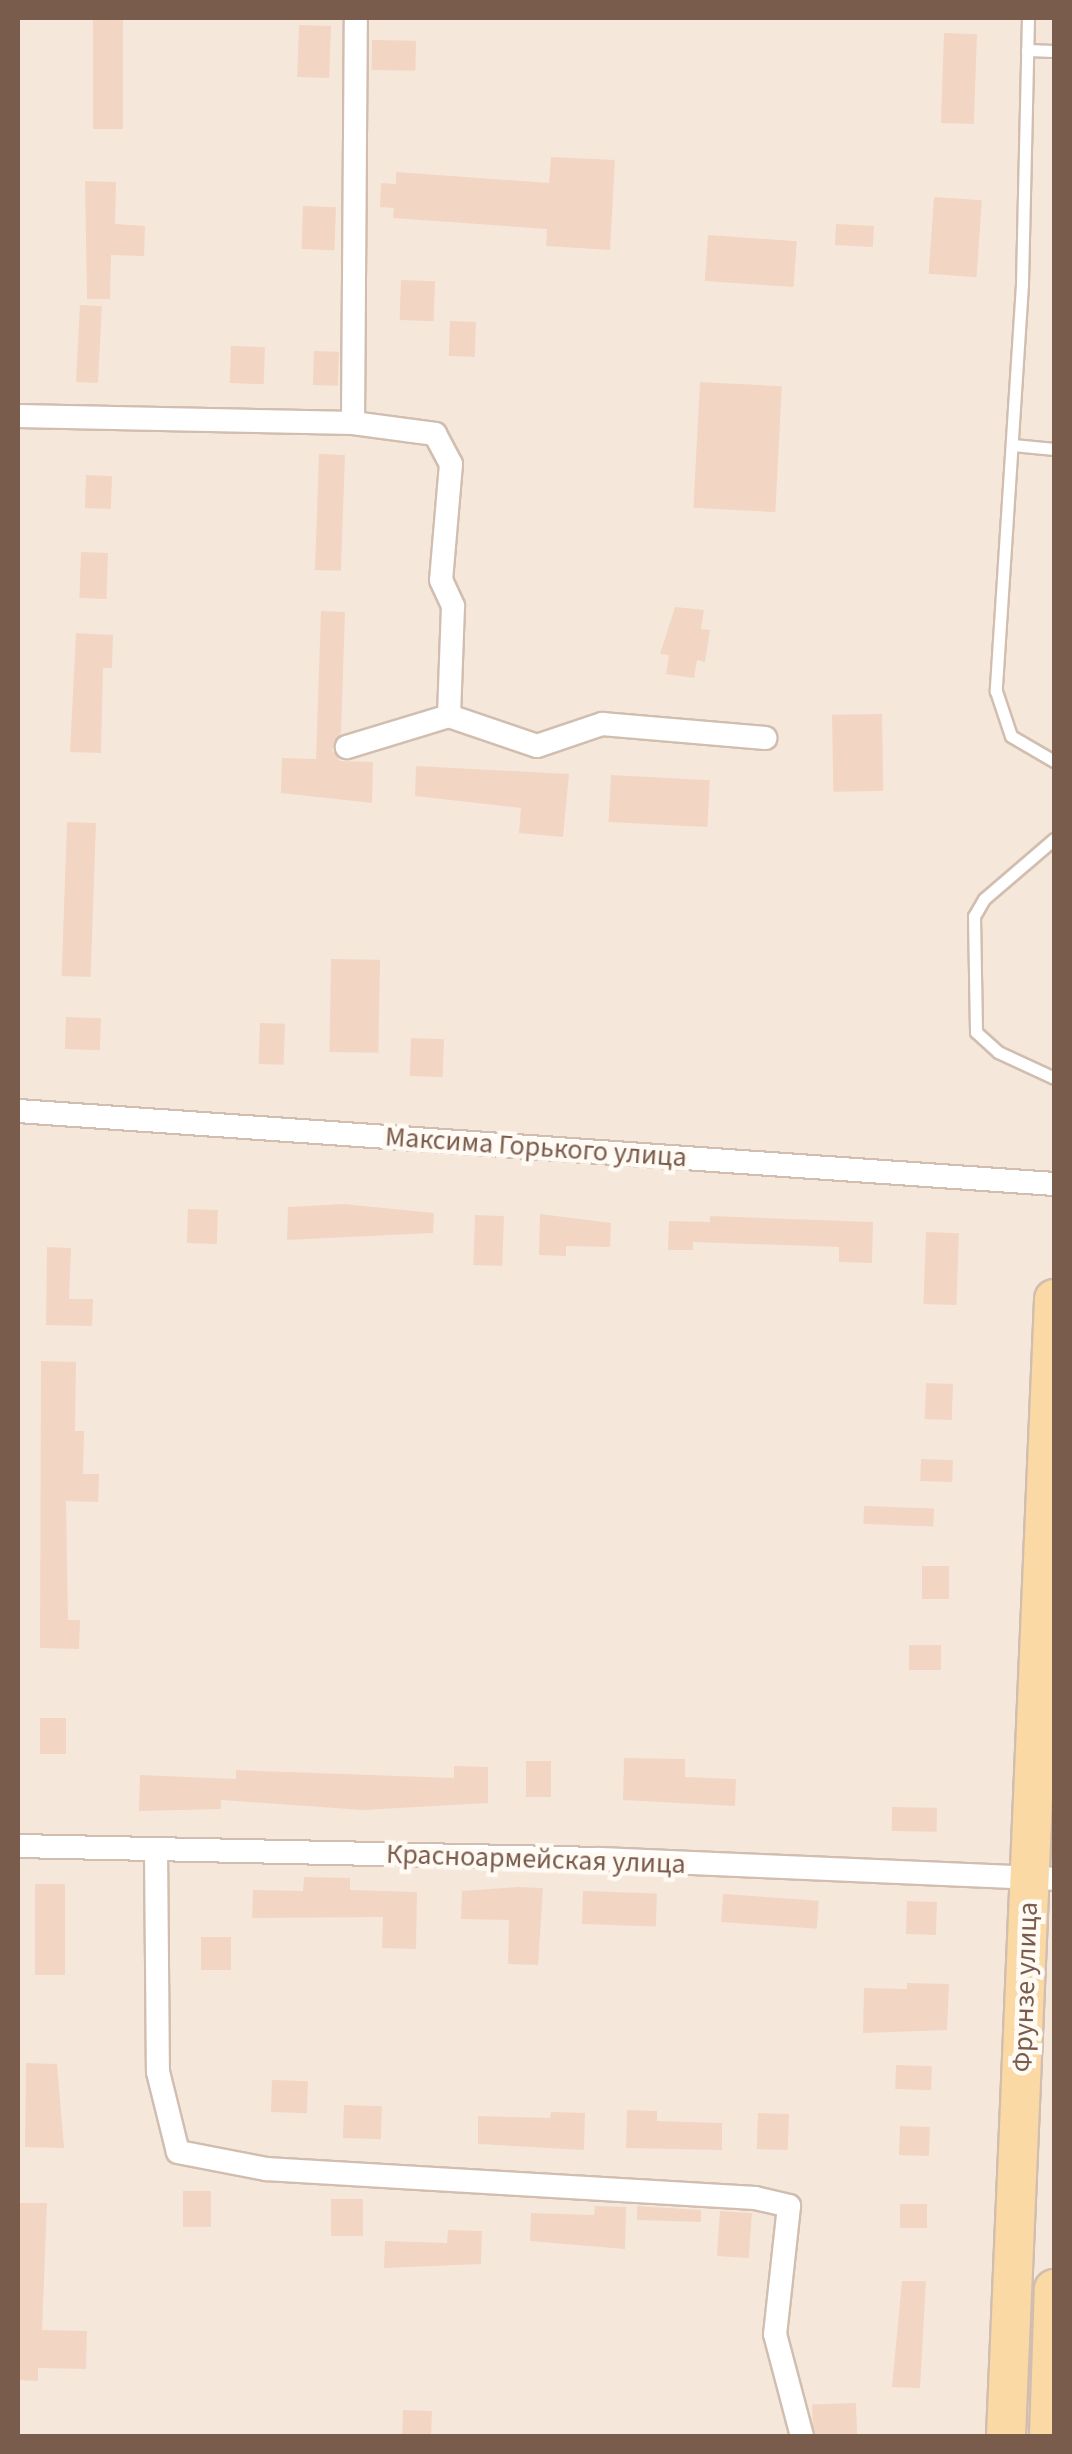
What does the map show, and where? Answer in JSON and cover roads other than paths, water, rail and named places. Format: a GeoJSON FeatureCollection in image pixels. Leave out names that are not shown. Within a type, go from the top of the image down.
{"type":"FeatureCollection","features":[{"type":"Feature","properties":{"kind":"main road","name":"Фрунзе улица"},"geometry":{"type":"LineString","coordinates":[[1006,2436],[1042,1878],[1054,1298]]}},
{"type":"Feature","properties":{"kind":"main road"},"geometry":{"type":"LineString","coordinates":[[1049,2436],[1054,2289]]}},
{"type":"Feature","properties":{"kind":"street"},"geometry":{"type":"LineString","coordinates":[[353,423],[356,18]]}},
{"type":"Feature","properties":{"kind":"street"},"geometry":{"type":"LineString","coordinates":[[18,416],[353,423],[435,434],[451,464],[442,580],[453,606],[449,716]]}},
{"type":"Feature","properties":{"kind":"street"},"geometry":{"type":"LineString","coordinates":[[348,747],[449,716],[537,746],[602,724],[765,738]]}},
{"type":"Feature","properties":{"kind":"street","name":"Максима Горького улица"},"geometry":{"type":"LineString","coordinates":[[18,1111],[1054,1184]]}},
{"type":"Feature","properties":{"kind":"street","name":"Красноармейская улица"},"geometry":{"type":"LineString","coordinates":[[18,1846],[1042,1878]]}},
{"type":"Feature","properties":{"kind":"street"},"geometry":{"type":"LineString","coordinates":[[156,1849],[158,2072],[178,2152],[266,2170],[755,2198],[789,2206],[776,2334],[802,2436]]}},
{"type":"Feature","properties":{"kind":"lane"},"geometry":{"type":"LineString","coordinates":[[1028,18],[1014,445],[998,704],[1011,736],[1054,761]]}},
{"type":"Feature","properties":{"kind":"lane"},"geometry":{"type":"LineString","coordinates":[[1027,50],[1054,51]]}},
{"type":"Feature","properties":{"kind":"lane"},"geometry":{"type":"LineString","coordinates":[[1014,445],[1054,449]]}},
{"type":"Feature","properties":{"kind":"lane"},"geometry":{"type":"LineString","coordinates":[[1054,838],[984,899],[974,916],[976,1032],[998,1052],[1054,1078]]}}]}
